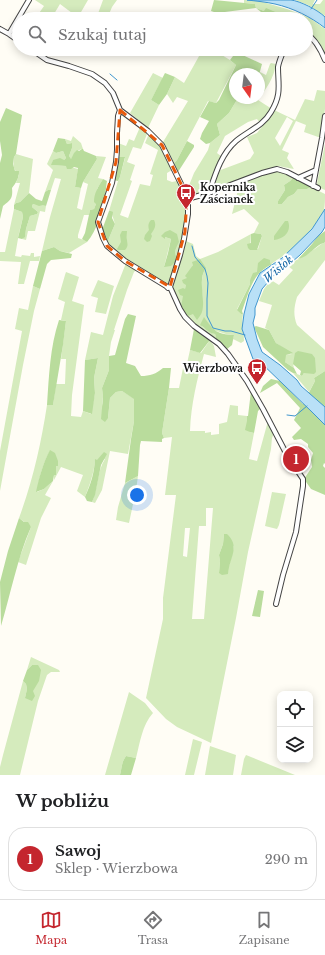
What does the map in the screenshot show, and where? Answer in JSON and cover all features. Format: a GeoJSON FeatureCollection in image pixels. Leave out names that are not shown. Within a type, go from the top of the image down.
{"type":"FeatureCollection","features":[{"type":"Feature","properties":{"kind":"street"},"geometry":{"type":"LineString","coordinates":[[22,12],[29,0]]}},
{"type":"Feature","properties":{"kind":"street"},"geometry":{"type":"LineString","coordinates":[[0,29],[12,36]]}},
{"type":"Feature","properties":{"kind":"street"},"geometry":{"type":"LineString","coordinates":[[9,34],[12,29]]}},
{"type":"Feature","properties":{"kind":"street"},"geometry":{"type":"LineString","coordinates":[[313,40],[322,51],[325,60]]}},
{"type":"Feature","properties":{"kind":"street"},"geometry":{"type":"LineString","coordinates":[[41,56],[47,60],[92,74],[105,83],[113,93],[120,110],[144,128],[162,145],[187,199],[188,214],[185,232],[180,255],[170,287],[184,317],[219,344],[245,377],[287,455],[303,480],[304,486],[296,532],[276,604]]}},
{"type":"Feature","properties":{"kind":"street"},"geometry":{"type":"LineString","coordinates":[[209,193],[216,171],[232,145],[259,126],[270,114],[275,105],[279,92],[278,65],[281,56]]}},
{"type":"Feature","properties":{"kind":"street"},"geometry":{"type":"LineString","coordinates":[[120,110],[116,162],[112,183],[98,222],[107,246],[125,261],[148,274],[168,288],[170,287]]}},
{"type":"Feature","properties":{"kind":"street"},"geometry":{"type":"LineString","coordinates":[[313,186],[325,116]]}},
{"type":"Feature","properties":{"kind":"street"},"geometry":{"type":"LineString","coordinates":[[187,199],[209,193],[273,170],[282,170],[318,188]]}},
{"type":"Feature","properties":{"kind":"street"},"geometry":{"type":"LineString","coordinates":[[298,178],[316,170]]}},
{"type":"Feature","properties":{"kind":"highlighted area"},"geometry":{"type":"Polygon","coordinates":[[[120,110],[162,145],[187,196],[185,232],[170,287],[125,261],[107,246],[98,222],[116,162],[120,110]]]}},
{"type":"Feature","properties":{"kind":"green space"},"geometry":{"type":"Polygon","coordinates":[[[35,0],[88,0],[81,12],[71,12],[60,4],[55,12],[40,12],[44,6],[35,0]]]}},
{"type":"Feature","properties":{"kind":"green space"},"geometry":{"type":"Polygon","coordinates":[[[103,0],[117,0],[110,12],[99,12],[103,0]]]}},
{"type":"Feature","properties":{"kind":"green space"},"geometry":{"type":"Polygon","coordinates":[[[214,0],[255,4],[256,8],[225,12],[211,11],[214,0]]]}},
{"type":"Feature","properties":{"kind":"green space"},"geometry":{"type":"Polygon","coordinates":[[[244,0],[256,0],[295,12],[269,12],[256,8],[255,4],[244,3],[244,0]]]}},
{"type":"Feature","properties":{"kind":"green space"},"geometry":{"type":"Polygon","coordinates":[[[295,0],[315,0],[313,4],[320,4],[323,0],[325,0],[325,16],[308,5],[295,0]]]}},
{"type":"Feature","properties":{"kind":"green space"},"geometry":{"type":"Polygon","coordinates":[[[256,8],[264,11],[266,8],[275,12],[261,12],[256,8]]]}},
{"type":"Feature","properties":{"kind":"green space"},"geometry":{"type":"Polygon","coordinates":[[[313,20],[325,29],[325,57],[313,41],[313,20]]]}},
{"type":"Feature","properties":{"kind":"green space"},"geometry":{"type":"Polygon","coordinates":[[[199,56],[223,56],[236,65],[234,68],[229,68],[229,78],[216,103],[208,101],[174,163],[163,142],[188,101],[177,97],[173,103],[167,94],[175,77],[184,83],[199,56]]]}},
{"type":"Feature","properties":{"kind":"green space"},"geometry":{"type":"Polygon","coordinates":[[[233,56],[245,56],[262,64],[261,68],[235,68],[236,65],[230,60],[233,56]]]}},
{"type":"Feature","properties":{"kind":"green space"},"geometry":{"type":"Polygon","coordinates":[[[270,64],[276,64],[272,79],[265,90],[265,74],[270,64]]]}},
{"type":"Feature","properties":{"kind":"green space"},"geometry":{"type":"Polygon","coordinates":[[[153,73],[163,78],[151,100],[159,105],[148,128],[130,113],[153,73]]]}},
{"type":"Feature","properties":{"kind":"green space"},"geometry":{"type":"Polygon","coordinates":[[[165,73],[175,77],[167,94],[159,105],[151,100],[165,73]]]}},
{"type":"Feature","properties":{"kind":"green space"},"geometry":{"type":"Polygon","coordinates":[[[229,79],[229,104],[234,104],[229,113],[217,124],[220,135],[210,143],[206,144],[200,139],[209,121],[200,117],[209,101],[216,103],[229,79]]]}},
{"type":"Feature","properties":{"kind":"green space"},"geometry":{"type":"Polygon","coordinates":[[[317,90],[325,91],[325,109],[321,138],[304,132],[306,125],[296,121],[282,150],[289,153],[287,158],[294,169],[278,166],[214,189],[218,171],[250,159],[254,153],[247,137],[257,133],[274,110],[295,120],[305,99],[314,101],[317,90]],[[287,117],[275,138],[280,146],[293,121],[287,117]]]}},
{"type":"Feature","properties":{"kind":"green space"},"geometry":{"type":"Polygon","coordinates":[[[234,104],[264,104],[272,109],[260,123],[257,119],[248,122],[225,136],[217,153],[222,157],[208,192],[192,196],[188,193],[186,188],[188,188],[194,173],[208,150],[210,143],[220,135],[217,124],[229,113],[234,104]]]}},
{"type":"Feature","properties":{"kind":"green space"},"geometry":{"type":"Polygon","coordinates":[[[6,108],[22,115],[13,164],[15,171],[19,171],[19,174],[12,188],[11,198],[3,206],[0,219],[0,163],[2,155],[0,122],[6,108]]]}},
{"type":"Feature","properties":{"kind":"green space"},"geometry":{"type":"Polygon","coordinates":[[[140,127],[147,134],[141,149],[133,147],[127,162],[135,165],[130,180],[132,181],[120,215],[128,218],[140,184],[150,186],[153,175],[150,174],[158,150],[145,143],[150,135],[162,149],[172,170],[167,173],[167,180],[172,182],[177,181],[185,198],[186,213],[181,247],[169,283],[166,284],[117,254],[107,243],[115,224],[111,211],[109,211],[125,158],[118,157],[118,143],[126,146],[129,139],[134,141],[140,127]],[[177,234],[165,237],[171,239],[164,267],[175,255],[177,234]]]}},
{"type":"Feature","properties":{"kind":"green space"},"geometry":{"type":"Polygon","coordinates":[[[73,136],[81,143],[83,149],[79,150],[71,160],[69,156],[72,143],[67,144],[65,139],[71,141],[73,136]]]}},
{"type":"Feature","properties":{"kind":"green space"},"geometry":{"type":"Polygon","coordinates":[[[58,138],[65,139],[67,144],[72,143],[69,156],[71,159],[77,150],[79,151],[82,149],[96,156],[97,159],[81,188],[75,187],[78,168],[74,167],[67,169],[66,166],[51,165],[53,160],[60,158],[64,160],[66,158],[63,151],[56,153],[53,151],[58,138]]]}},
{"type":"Feature","properties":{"kind":"green space"},"geometry":{"type":"Polygon","coordinates":[[[187,141],[194,145],[194,147],[178,172],[174,163],[187,141]]]}},
{"type":"Feature","properties":{"kind":"green space"},"geometry":{"type":"Polygon","coordinates":[[[325,144],[325,190],[318,187],[317,183],[325,144]]]}},
{"type":"Feature","properties":{"kind":"green space"},"geometry":{"type":"Polygon","coordinates":[[[53,151],[56,153],[63,151],[66,158],[64,160],[53,160],[52,165],[67,166],[78,169],[75,187],[81,188],[77,208],[82,210],[88,184],[83,182],[97,159],[96,156],[106,157],[98,178],[103,179],[97,189],[96,204],[94,209],[90,210],[89,215],[84,215],[78,235],[78,238],[87,242],[69,253],[60,251],[54,247],[42,251],[61,179],[55,178],[51,190],[45,192],[53,170],[47,164],[53,151]]]}},
{"type":"Feature","properties":{"kind":"green space"},"geometry":{"type":"Polygon","coordinates":[[[16,154],[33,159],[29,193],[20,202],[14,205],[20,183],[16,183],[19,175],[14,165],[14,157],[16,154]]]}},
{"type":"Feature","properties":{"kind":"green space"},"geometry":{"type":"Polygon","coordinates":[[[118,157],[125,157],[118,181],[113,180],[118,157]]]}},
{"type":"Feature","properties":{"kind":"green space"},"geometry":{"type":"Polygon","coordinates":[[[279,170],[294,177],[284,185],[285,190],[278,201],[282,204],[298,189],[307,189],[311,187],[325,194],[324,210],[313,228],[297,245],[271,265],[270,260],[250,280],[250,284],[237,309],[241,314],[243,314],[242,321],[244,341],[241,343],[233,339],[234,335],[213,330],[204,318],[202,326],[209,332],[215,334],[215,339],[185,315],[203,301],[202,281],[205,269],[193,265],[187,278],[184,299],[181,307],[174,291],[173,286],[186,241],[193,244],[196,256],[200,259],[218,252],[251,234],[250,250],[258,249],[262,236],[261,234],[254,233],[259,223],[244,209],[232,214],[240,182],[279,170]]]}},
{"type":"Feature","properties":{"kind":"green space"},"geometry":{"type":"Polygon","coordinates":[[[294,177],[311,187],[307,189],[298,189],[282,204],[278,204],[278,201],[285,190],[284,185],[294,177]]]}},
{"type":"Feature","properties":{"kind":"green space"},"geometry":{"type":"Polygon","coordinates":[[[103,179],[107,181],[99,221],[87,242],[82,239],[85,233],[90,210],[94,209],[96,204],[94,199],[98,187],[103,179]]]}},
{"type":"Feature","properties":{"kind":"green space"},"geometry":{"type":"Polygon","coordinates":[[[51,190],[46,206],[32,205],[32,207],[38,212],[37,214],[30,216],[25,237],[22,239],[18,238],[23,217],[22,212],[14,209],[14,205],[20,202],[29,193],[36,199],[42,201],[45,192],[51,190]]]}},
{"type":"Feature","properties":{"kind":"green space"},"geometry":{"type":"Polygon","coordinates":[[[34,204],[43,204],[46,206],[45,212],[40,211],[35,231],[28,231],[26,240],[22,239],[25,236],[30,216],[37,214],[38,212],[32,207],[34,204]]]}},
{"type":"Feature","properties":{"kind":"green space"},"geometry":{"type":"Polygon","coordinates":[[[14,209],[22,212],[23,217],[15,256],[30,256],[31,253],[34,253],[34,257],[40,256],[39,261],[30,261],[24,284],[18,284],[21,262],[0,261],[0,252],[5,252],[14,209]]]}},
{"type":"Feature","properties":{"kind":"green space"},"geometry":{"type":"Polygon","coordinates":[[[109,211],[113,212],[112,218],[115,224],[107,243],[102,230],[109,211]]]}},
{"type":"Feature","properties":{"kind":"green space"},"geometry":{"type":"Polygon","coordinates":[[[151,220],[154,220],[155,226],[151,234],[152,236],[150,241],[147,242],[144,239],[149,230],[148,225],[151,220]]]}},
{"type":"Feature","properties":{"kind":"green space"},"geometry":{"type":"Polygon","coordinates":[[[285,221],[288,221],[288,231],[281,238],[274,240],[274,236],[285,221]]]}},
{"type":"Feature","properties":{"kind":"green space"},"geometry":{"type":"Polygon","coordinates":[[[170,230],[177,234],[179,242],[175,251],[177,260],[171,266],[164,267],[171,239],[165,237],[165,239],[161,236],[170,230]]]}},
{"type":"Feature","properties":{"kind":"green space"},"geometry":{"type":"Polygon","coordinates":[[[122,231],[127,231],[127,246],[125,250],[118,250],[117,249],[121,242],[120,235],[122,231]]]}},
{"type":"Feature","properties":{"kind":"green space"},"geometry":{"type":"Polygon","coordinates":[[[325,231],[325,242],[302,258],[298,259],[318,236],[325,231]]]}},
{"type":"Feature","properties":{"kind":"green space"},"geometry":{"type":"Polygon","coordinates":[[[251,234],[261,234],[262,236],[257,250],[250,250],[247,244],[251,243],[251,234]]]}},
{"type":"Feature","properties":{"kind":"green space"},"geometry":{"type":"Polygon","coordinates":[[[325,242],[325,260],[297,297],[294,314],[297,325],[325,350],[325,371],[314,378],[315,381],[309,392],[293,373],[302,376],[304,373],[293,364],[294,368],[285,362],[285,355],[292,354],[276,343],[269,330],[265,328],[272,305],[259,301],[264,289],[271,280],[279,285],[293,270],[288,266],[325,242]]]}},
{"type":"Feature","properties":{"kind":"green space"},"geometry":{"type":"Polygon","coordinates":[[[54,247],[60,251],[72,254],[71,258],[51,260],[47,264],[40,289],[33,286],[42,251],[54,247]]]}},
{"type":"Feature","properties":{"kind":"green space"},"geometry":{"type":"Polygon","coordinates":[[[264,258],[270,260],[271,265],[259,273],[255,278],[242,311],[243,314],[241,314],[237,310],[250,284],[253,273],[257,272],[258,263],[264,258]]]}},
{"type":"Feature","properties":{"kind":"green space"},"geometry":{"type":"Polygon","coordinates":[[[200,259],[206,268],[202,278],[202,313],[197,320],[193,314],[188,316],[185,315],[181,307],[183,296],[180,295],[178,290],[183,288],[185,289],[186,285],[182,280],[187,278],[185,276],[193,265],[192,262],[200,259]]]}},
{"type":"Feature","properties":{"kind":"green space"},"geometry":{"type":"Polygon","coordinates":[[[126,263],[137,269],[134,272],[127,290],[114,330],[109,356],[109,370],[102,388],[102,404],[108,418],[110,398],[116,392],[122,391],[135,399],[134,421],[128,454],[110,451],[102,490],[95,503],[92,502],[100,469],[105,459],[95,460],[92,478],[85,497],[77,491],[83,475],[61,467],[54,480],[56,466],[50,451],[45,460],[37,492],[44,489],[53,481],[45,495],[51,498],[41,518],[26,565],[18,562],[31,527],[19,518],[36,462],[47,405],[53,405],[56,384],[65,384],[66,359],[61,359],[66,321],[61,320],[65,302],[58,299],[65,275],[66,272],[79,277],[72,301],[84,305],[72,395],[71,416],[81,417],[83,411],[91,414],[95,393],[94,378],[98,358],[85,360],[91,332],[103,335],[113,296],[126,263]]]}},
{"type":"Feature","properties":{"kind":"green space"},"geometry":{"type":"Polygon","coordinates":[[[98,280],[114,286],[106,314],[95,312],[98,298],[91,296],[98,280]]]}},
{"type":"Feature","properties":{"kind":"green space"},"geometry":{"type":"Polygon","coordinates":[[[33,286],[40,289],[23,365],[0,491],[0,451],[22,331],[15,329],[19,308],[28,310],[33,286]]]}},
{"type":"Feature","properties":{"kind":"green space"},"geometry":{"type":"Polygon","coordinates":[[[128,314],[136,316],[126,363],[135,366],[141,376],[153,374],[163,368],[171,368],[162,433],[164,438],[162,439],[162,442],[141,441],[138,476],[125,483],[134,421],[134,399],[122,391],[116,392],[110,398],[108,418],[105,422],[101,419],[103,397],[102,388],[109,370],[109,356],[115,355],[125,319],[128,314]]]}},
{"type":"Feature","properties":{"kind":"green space"},"geometry":{"type":"Polygon","coordinates":[[[204,317],[210,326],[219,333],[234,335],[232,345],[226,350],[215,339],[215,334],[209,332],[200,325],[204,317]]]}},
{"type":"Feature","properties":{"kind":"green space"},"geometry":{"type":"Polygon","coordinates":[[[59,320],[66,321],[63,345],[53,405],[47,405],[49,372],[59,320]]]}},
{"type":"Feature","properties":{"kind":"green space"},"geometry":{"type":"Polygon","coordinates":[[[256,326],[269,330],[276,343],[293,353],[286,355],[285,362],[294,368],[297,374],[288,370],[263,347],[254,327],[256,326]]]}},
{"type":"Feature","properties":{"kind":"green space"},"geometry":{"type":"Polygon","coordinates":[[[195,328],[210,340],[200,353],[190,350],[195,328]]]}},
{"type":"Feature","properties":{"kind":"green space"},"geometry":{"type":"Polygon","coordinates":[[[210,340],[214,346],[216,357],[204,354],[195,392],[190,431],[205,431],[205,433],[211,432],[211,435],[219,434],[219,424],[227,422],[230,405],[238,406],[238,415],[247,416],[250,432],[254,433],[249,459],[257,461],[268,421],[274,433],[248,552],[211,743],[177,727],[166,719],[146,698],[163,619],[163,598],[176,495],[165,495],[172,437],[164,438],[162,433],[169,388],[179,388],[183,368],[186,368],[190,350],[201,353],[210,340]],[[206,508],[206,526],[199,526],[192,619],[204,619],[213,508],[206,508]],[[185,528],[183,556],[187,557],[190,528],[185,528]],[[224,534],[223,544],[219,555],[219,573],[229,566],[234,547],[224,534]]]}},
{"type":"Feature","properties":{"kind":"green space"},"geometry":{"type":"Polygon","coordinates":[[[298,351],[312,354],[315,358],[316,372],[314,374],[304,373],[302,376],[300,375],[301,371],[293,364],[295,353],[298,351]]]}},
{"type":"Feature","properties":{"kind":"green space"},"geometry":{"type":"Polygon","coordinates":[[[98,358],[94,378],[95,393],[92,414],[83,411],[85,360],[98,358]]]}},
{"type":"Feature","properties":{"kind":"green space"},"geometry":{"type":"Polygon","coordinates":[[[325,371],[325,464],[324,463],[323,466],[325,468],[325,495],[311,489],[304,479],[312,467],[311,460],[313,453],[308,447],[308,444],[301,439],[294,440],[292,437],[301,428],[294,420],[300,408],[277,383],[260,393],[263,386],[271,379],[280,381],[303,404],[315,381],[314,378],[325,371]]]}},
{"type":"Feature","properties":{"kind":"green space"},"geometry":{"type":"Polygon","coordinates":[[[251,391],[261,408],[258,411],[254,433],[245,430],[251,391]]]}},
{"type":"Feature","properties":{"kind":"green space"},"geometry":{"type":"Polygon","coordinates":[[[50,450],[55,453],[58,461],[58,466],[56,466],[56,475],[54,475],[53,481],[44,489],[36,492],[45,460],[50,450]]]}},
{"type":"Feature","properties":{"kind":"green space"},"geometry":{"type":"Polygon","coordinates":[[[104,452],[107,454],[101,465],[95,495],[92,502],[87,501],[85,497],[92,479],[95,459],[97,460],[104,452]]]}},
{"type":"Feature","properties":{"kind":"green space"},"geometry":{"type":"Polygon","coordinates":[[[138,476],[129,523],[116,520],[125,483],[138,476]]]}},
{"type":"Feature","properties":{"kind":"green space"},"geometry":{"type":"Polygon","coordinates":[[[272,492],[286,494],[277,529],[265,526],[272,492]]]}},
{"type":"Feature","properties":{"kind":"green space"},"geometry":{"type":"Polygon","coordinates":[[[19,518],[24,522],[28,522],[31,527],[18,564],[1,626],[0,582],[19,518]]]}},
{"type":"Feature","properties":{"kind":"green space"},"geometry":{"type":"Polygon","coordinates":[[[224,534],[227,534],[231,539],[234,548],[228,574],[222,575],[219,573],[219,555],[223,544],[224,534]]]}},
{"type":"Feature","properties":{"kind":"green space"},"geometry":{"type":"Polygon","coordinates":[[[258,590],[264,591],[260,617],[252,616],[258,590]]]}},
{"type":"Feature","properties":{"kind":"green space"},"geometry":{"type":"Polygon","coordinates":[[[31,657],[59,670],[60,672],[51,672],[47,675],[38,701],[20,775],[0,775],[0,767],[23,681],[26,684],[27,689],[25,698],[33,691],[32,665],[27,670],[31,657]]]}},
{"type":"Feature","properties":{"kind":"green space"},"geometry":{"type":"Polygon","coordinates":[[[32,665],[38,665],[41,670],[39,681],[33,691],[35,696],[32,701],[25,698],[27,689],[26,684],[23,681],[27,670],[32,665]]]}},
{"type":"Feature","properties":{"kind":"green space"},"geometry":{"type":"Polygon","coordinates":[[[129,692],[145,703],[153,713],[146,723],[136,758],[126,756],[122,763],[120,775],[105,775],[107,768],[129,692]]]}},
{"type":"Feature","properties":{"kind":"green space"},"geometry":{"type":"Polygon","coordinates":[[[193,739],[202,742],[194,775],[185,775],[193,739]]]}},
{"type":"Feature","properties":{"kind":"green space"},"geometry":{"type":"Polygon","coordinates":[[[210,746],[236,755],[233,775],[205,775],[210,746]]]}},
{"type":"Feature","properties":{"kind":"green space"},"geometry":{"type":"Polygon","coordinates":[[[246,755],[295,775],[241,775],[246,755]]]}},
{"type":"Feature","properties":{"kind":"green space"},"geometry":{"type":"Polygon","coordinates":[[[126,756],[136,758],[131,775],[120,775],[122,763],[126,756]]]}},
{"type":"Feature","properties":{"kind":"water"},"geometry":{"type":"Polygon","coordinates":[[[247,0],[291,0],[299,2],[314,9],[325,17],[325,28],[313,20],[313,12],[299,12],[272,3],[247,0]]]}},
{"type":"Feature","properties":{"kind":"water","name":"Wisłok"},"geometry":{"type":"Polygon","coordinates":[[[325,209],[325,227],[322,232],[300,255],[277,275],[274,275],[262,289],[255,308],[253,323],[262,352],[280,365],[325,407],[325,425],[257,359],[253,359],[242,329],[249,294],[260,273],[282,258],[312,229],[325,209]]]}},
{"type":"Feature","properties":{"kind":"waterway"},"geometry":{"type":"LineString","coordinates":[[311,9],[317,0]]}},
{"type":"Feature","properties":{"kind":"waterway"},"geometry":{"type":"LineString","coordinates":[[110,74],[117,80]]}},
{"type":"Feature","properties":{"kind":"waterway"},"geometry":{"type":"LineString","coordinates":[[192,246],[195,257],[205,269],[207,276],[207,316],[213,328],[245,335]]}},
{"type":"Feature","properties":{"kind":"waterway"},"geometry":{"type":"LineString","coordinates":[[287,415],[295,416],[307,406]]}},
{"type":"Feature","properties":{"kind":"place","name":"Kopernika Zaścianek"},"geometry":{"type":"Point","coordinates":[186,210]}},
{"type":"Feature","properties":{"kind":"place","name":"Wierzbowa"},"geometry":{"type":"Point","coordinates":[257,385]}},
{"type":"Feature","properties":{"kind":"place","name":"Sawoj"},"geometry":{"type":"Point","coordinates":[296,459]}}]}
